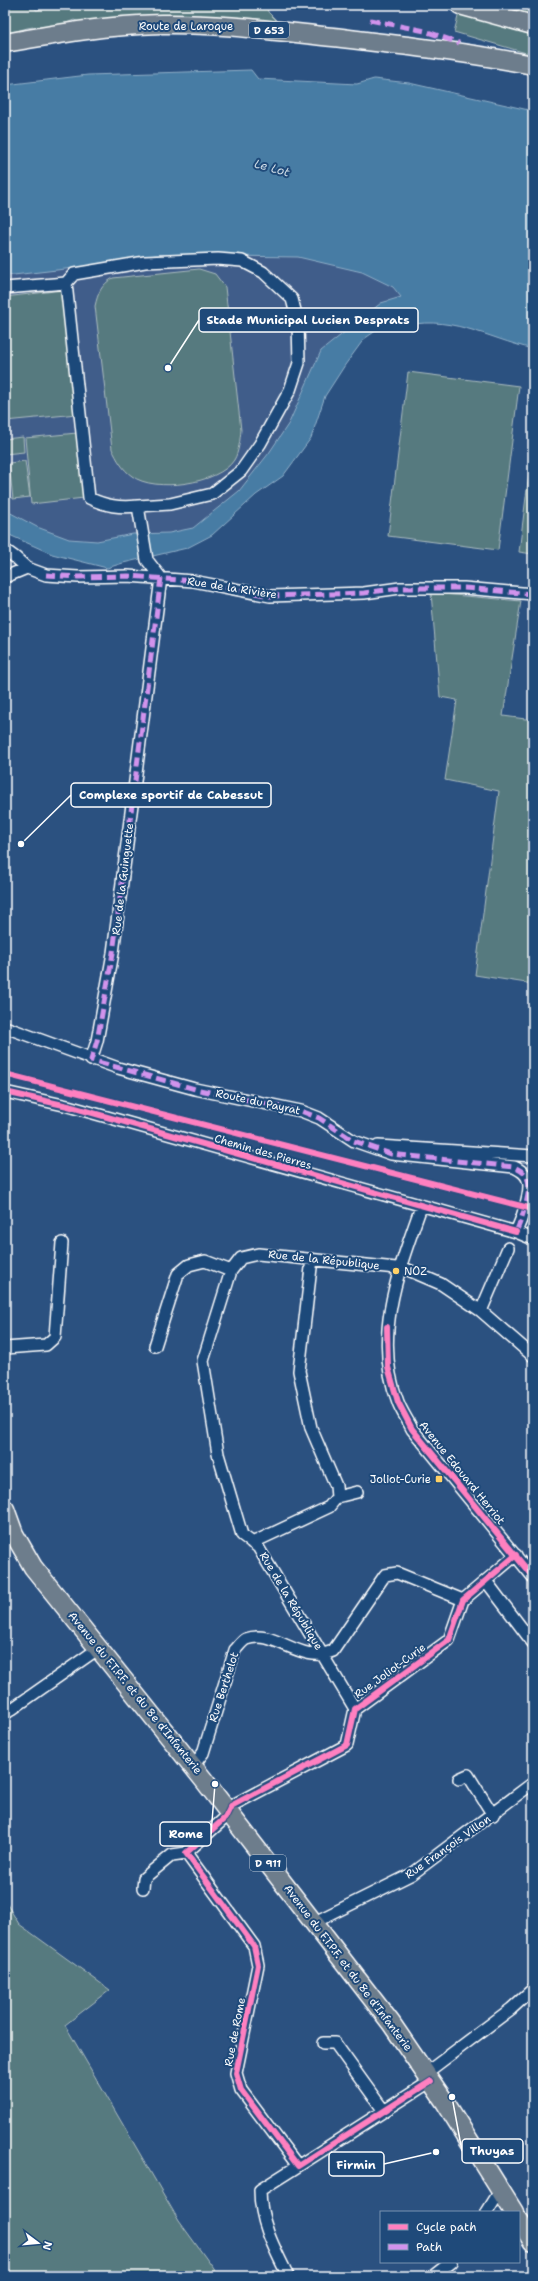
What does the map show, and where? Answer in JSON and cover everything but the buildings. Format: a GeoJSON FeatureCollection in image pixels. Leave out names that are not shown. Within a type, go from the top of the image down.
{"type":"FeatureCollection","features":[{"type":"Feature","properties":{"kind":"main road"},"geometry":{"type":"LineString","coordinates":[[460,5],[533,25]]}},
{"type":"Feature","properties":{"kind":"main road","name":"Route de Laroque"},"geometry":{"type":"LineString","coordinates":[[5,43],[67,32],[127,26],[161,24],[239,27],[464,52],[533,65]]}},
{"type":"Feature","properties":{"kind":"main road","name":"Avenue du F.T.P.F. et du 8e d'Infanterie"},"geometry":{"type":"LineString","coordinates":[[7,1519],[33,1567],[99,1648],[315,1922],[391,2022],[513,2211]]}},
{"type":"Feature","properties":{"kind":"main road"},"geometry":{"type":"LineString","coordinates":[[520,2222],[533,2242]]}},
{"type":"Feature","properties":{"kind":"street"},"geometry":{"type":"LineString","coordinates":[[5,288],[66,283],[74,274],[145,262],[242,261],[263,272],[292,299],[298,322],[299,363],[290,390],[260,444],[241,471],[212,494],[170,504],[121,508],[107,506],[89,498],[66,283]]}},
{"type":"Feature","properties":{"kind":"street"},"geometry":{"type":"LineString","coordinates":[[138,506],[147,560],[161,578]]}},
{"type":"Feature","properties":{"kind":"street"},"geometry":{"type":"LineString","coordinates":[[5,550],[27,568],[5,577]]}},
{"type":"Feature","properties":{"kind":"street","name":"Rue de la Rivière"},"geometry":{"type":"LineString","coordinates":[[27,568],[46,575],[78,577],[128,576],[193,581],[270,596],[364,592],[400,588],[464,588],[533,594]]}},
{"type":"Feature","properties":{"kind":"street","name":"Rue de la Guinguette"},"geometry":{"type":"LineString","coordinates":[[91,1060],[97,1041],[113,953],[161,578]]}},
{"type":"Feature","properties":{"kind":"street","name":"Route du Payrat"},"geometry":{"type":"LineString","coordinates":[[5,1027],[91,1060],[195,1089],[301,1111],[319,1118],[354,1141],[390,1154],[514,1167],[522,1172],[528,1180],[528,1189],[516,1232]]}},
{"type":"Feature","properties":{"kind":"street","name":"Chemin des Pierres"},"geometry":{"type":"LineString","coordinates":[[5,1092],[68,1106],[421,1207],[516,1232]]}},
{"type":"Feature","properties":{"kind":"street"},"geometry":{"type":"LineString","coordinates":[[374,1147],[381,1145],[533,1156]]}},
{"type":"Feature","properties":{"kind":"street","name":"Avenue Edouard Herriot"},"geometry":{"type":"LineString","coordinates":[[421,1207],[392,1296],[387,1327],[388,1367],[398,1402],[412,1429],[533,1577]]}},
{"type":"Feature","properties":{"kind":"street"},"geometry":{"type":"LineString","coordinates":[[516,1232],[533,1239]]}},
{"type":"Feature","properties":{"kind":"street"},"geometry":{"type":"LineString","coordinates":[[5,1348],[46,1345],[55,1337],[62,1243]]}},
{"type":"Feature","properties":{"kind":"street"},"geometry":{"type":"LineString","coordinates":[[482,1311],[508,1248]]}},
{"type":"Feature","properties":{"kind":"street","name":"Rue de la République"},"geometry":{"type":"LineString","coordinates":[[355,1709],[258,1547],[242,1535],[218,1454],[203,1361],[231,1271],[241,1258],[258,1254],[400,1268],[441,1284],[482,1311],[533,1356]]}},
{"type":"Feature","properties":{"kind":"street"},"geometry":{"type":"LineString","coordinates":[[312,1259],[300,1371],[311,1428],[336,1486],[336,1498]]}},
{"type":"Feature","properties":{"kind":"street"},"geometry":{"type":"LineString","coordinates":[[155,1346],[178,1274],[189,1265],[205,1261],[231,1271]]}},
{"type":"Feature","properties":{"kind":"street"},"geometry":{"type":"LineString","coordinates":[[252,1543],[329,1507],[336,1498],[357,1492]]}},
{"type":"Feature","properties":{"kind":"street"},"geometry":{"type":"LineString","coordinates":[[323,1655],[333,1651],[385,1575],[397,1572],[463,1600],[516,1555]]}},
{"type":"Feature","properties":{"kind":"street"},"geometry":{"type":"LineString","coordinates":[[486,1581],[533,1643]]}},
{"type":"Feature","properties":{"kind":"street","name":"Rue Joliot-Curie"},"geometry":{"type":"LineString","coordinates":[[228,1813],[231,1806],[347,1745],[355,1709],[449,1640],[463,1600]]}},
{"type":"Feature","properties":{"kind":"street","name":"Rue Berthelot"},"geometry":{"type":"LineString","coordinates":[[192,1766],[203,1753],[234,1650],[246,1640],[262,1637],[312,1655],[323,1655]]}},
{"type":"Feature","properties":{"kind":"street"},"geometry":{"type":"LineString","coordinates":[[5,1713],[99,1648]]}},
{"type":"Feature","properties":{"kind":"street"},"geometry":{"type":"LineString","coordinates":[[459,1779],[468,1775],[493,1815]]}},
{"type":"Feature","properties":{"kind":"street","name":"Rue François Villon"},"geometry":{"type":"LineString","coordinates":[[315,1922],[412,1874],[459,1838],[493,1815],[533,1783]]}},
{"type":"Feature","properties":{"kind":"street"},"geometry":{"type":"LineString","coordinates":[[143,1888],[144,1878],[172,1855],[186,1853],[225,1818],[228,1813]]}},
{"type":"Feature","properties":{"kind":"street","name":"Rue de Rome"},"geometry":{"type":"LineString","coordinates":[[186,1853],[254,1946],[258,1965],[236,2073],[241,2090],[298,2166]]}},
{"type":"Feature","properties":{"kind":"street"},"geometry":{"type":"LineString","coordinates":[[288,2276],[269,2236],[260,2205],[260,2190],[384,2111],[428,2077],[533,1989]]}},
{"type":"Feature","properties":{"kind":"street"},"geometry":{"type":"LineString","coordinates":[[323,2043],[335,2043],[384,2111]]}},
{"type":"Feature","properties":{"kind":"street"},"geometry":{"type":"LineString","coordinates":[[488,2211],[497,2196],[502,2193]]}},
{"type":"Feature","properties":{"kind":"street"},"geometry":{"type":"LineString","coordinates":[[433,2276],[450,2263]]}},
{"type":"Feature","properties":{"kind":"shaded area"},"geometry":{"type":"Polygon","coordinates":[[[155,255],[298,257],[362,272],[393,287],[401,297],[381,303],[321,351],[289,423],[269,453],[239,491],[193,528],[169,533],[133,534],[97,541],[69,539],[37,527],[5,510],[5,276],[91,266],[155,255]]]}},
{"type":"Feature","properties":{"kind":"green space"},"geometry":{"type":"Polygon","coordinates":[[[5,5],[35,5],[36,10],[74,5],[121,5],[123,8],[130,5],[261,5],[267,6],[268,12],[276,20],[275,23],[85,24],[74,20],[54,26],[31,27],[9,32],[5,27],[5,5]]]}},
{"type":"Feature","properties":{"kind":"green space"},"geometry":{"type":"Polygon","coordinates":[[[461,5],[533,5],[533,55],[454,32],[461,5]]]}},
{"type":"Feature","properties":{"kind":"green space"},"geometry":{"type":"Polygon","coordinates":[[[199,269],[215,274],[225,287],[241,430],[236,457],[226,468],[215,475],[201,480],[170,485],[142,481],[132,476],[125,470],[112,449],[95,306],[96,301],[103,287],[113,278],[199,269]]]}},
{"type":"Feature","properties":{"kind":"green space"},"geometry":{"type":"Polygon","coordinates":[[[63,290],[77,414],[5,421],[5,297],[63,290]]]}},
{"type":"Feature","properties":{"kind":"green space"},"geometry":{"type":"Polygon","coordinates":[[[408,372],[519,386],[498,550],[388,536],[408,372]]]}},
{"type":"Feature","properties":{"kind":"green space"},"geometry":{"type":"Polygon","coordinates":[[[77,433],[84,498],[31,504],[25,438],[77,433]]]}},
{"type":"Feature","properties":{"kind":"green space"},"geometry":{"type":"Polygon","coordinates":[[[23,437],[24,452],[5,454],[5,439],[23,437]]]}},
{"type":"Feature","properties":{"kind":"green space"},"geometry":{"type":"Polygon","coordinates":[[[533,442],[533,554],[519,552],[533,442]]]}},
{"type":"Feature","properties":{"kind":"green space"},"geometry":{"type":"Polygon","coordinates":[[[25,461],[30,497],[13,499],[9,463],[25,461]]]}},
{"type":"Feature","properties":{"kind":"green space"},"geometry":{"type":"Polygon","coordinates":[[[431,593],[521,601],[503,716],[533,720],[533,984],[475,975],[499,791],[445,780],[457,700],[440,697],[431,593]]]}},
{"type":"Feature","properties":{"kind":"green space"},"geometry":{"type":"Polygon","coordinates":[[[5,1901],[19,1924],[110,1990],[65,2025],[179,2221],[219,2276],[5,2276],[5,1901]]]}},
{"type":"Feature","properties":{"kind":"water","name":"Le Lot"},"geometry":{"type":"Polygon","coordinates":[[[251,70],[258,79],[357,84],[374,79],[409,83],[533,111],[533,349],[466,328],[450,325],[433,323],[416,324],[397,328],[387,323],[364,339],[345,365],[325,396],[311,438],[283,476],[256,495],[212,535],[187,548],[107,568],[52,554],[5,533],[5,510],[37,527],[69,539],[97,541],[133,534],[169,533],[193,528],[239,491],[269,453],[289,423],[321,351],[381,303],[401,297],[393,287],[362,272],[298,257],[155,255],[91,266],[5,276],[5,85],[88,75],[251,70]]]}},
{"type":"Feature","properties":{"kind":"marked path"},"geometry":{"type":"LineString","coordinates":[[370,20],[425,31],[459,43]]}},
{"type":"Feature","properties":{"kind":"marked path"},"geometry":{"type":"LineString","coordinates":[[46,575],[78,577],[128,576],[193,581],[270,596],[364,593],[400,588],[464,588],[533,594]]}},
{"type":"Feature","properties":{"kind":"marked path"},"geometry":{"type":"LineString","coordinates":[[161,578],[113,953],[97,1041],[91,1060],[195,1089],[301,1111],[319,1118],[354,1141],[391,1154],[514,1167],[526,1175],[529,1185],[529,1191],[521,1221],[516,1232]]}},
{"type":"Feature","properties":{"kind":"cycle path"},"geometry":{"type":"LineString","coordinates":[[5,1074],[533,1209]]}},
{"type":"Feature","properties":{"kind":"cycle path"},"geometry":{"type":"LineString","coordinates":[[5,1092],[68,1106],[516,1232]]}},
{"type":"Feature","properties":{"kind":"cycle path"},"geometry":{"type":"LineString","coordinates":[[387,1327],[388,1367],[398,1402],[412,1429],[533,1577]]}},
{"type":"Feature","properties":{"kind":"cycle path"},"geometry":{"type":"LineString","coordinates":[[431,2081],[298,2166],[241,2090],[236,2073],[258,1965],[254,1946],[186,1853],[225,1818],[231,1806],[347,1745],[355,1709],[449,1640],[463,1600],[516,1555]]}},
{"type":"Feature","properties":{"kind":"place","name":"Stade Municipal Lucien Desprats"},"geometry":{"type":"Point","coordinates":[168,368]}},
{"type":"Feature","properties":{"kind":"place","name":"Complexe sportif de Cabessut"},"geometry":{"type":"Point","coordinates":[21,844]}},
{"type":"Feature","properties":{"kind":"place","name":"NOZ"},"geometry":{"type":"Point","coordinates":[396,1271]}},
{"type":"Feature","properties":{"kind":"place","name":"Joliot-Curie"},"geometry":{"type":"Point","coordinates":[439,1479]}},
{"type":"Feature","properties":{"kind":"place","name":"Rome"},"geometry":{"type":"Point","coordinates":[215,1784]}},
{"type":"Feature","properties":{"kind":"place","name":"Thuyas"},"geometry":{"type":"Point","coordinates":[452,2097]}},
{"type":"Feature","properties":{"kind":"place","name":"Firmin"},"geometry":{"type":"Point","coordinates":[436,2152]}}]}
